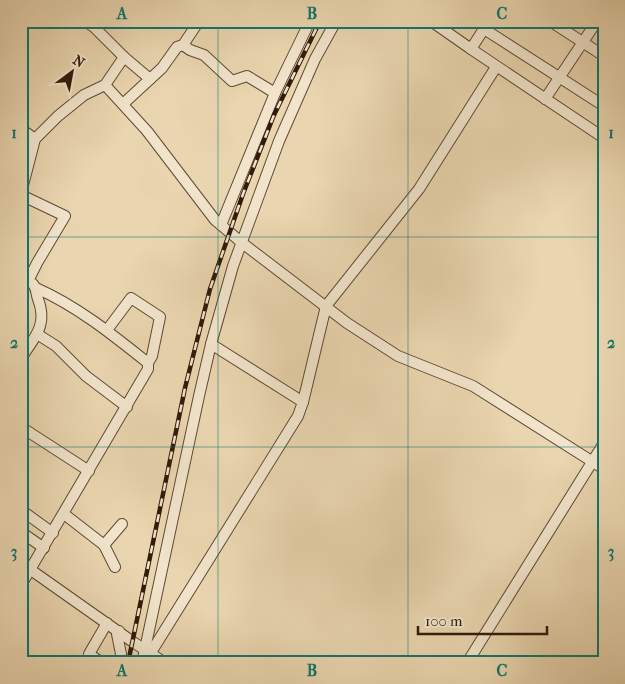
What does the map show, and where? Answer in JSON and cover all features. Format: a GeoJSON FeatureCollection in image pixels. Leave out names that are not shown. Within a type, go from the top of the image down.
{"type":"FeatureCollection","features":[{"type":"Feature","properties":{"kind":"street"},"geometry":{"type":"LineString","coordinates":[[21,29],[26,21]]}},
{"type":"Feature","properties":{"kind":"street"},"geometry":{"type":"LineString","coordinates":[[124,104],[162,68],[177,47],[184,45],[199,21]]}},
{"type":"Feature","properties":{"kind":"street"},"geometry":{"type":"LineString","coordinates":[[221,226],[275,93],[310,21]]}},
{"type":"Feature","properties":{"kind":"street"},"geometry":{"type":"LineString","coordinates":[[148,652],[183,466],[211,344],[241,242],[279,141],[316,59],[336,21]]}},
{"type":"Feature","properties":{"kind":"street"},"geometry":{"type":"LineString","coordinates":[[431,21],[496,67],[604,138]]}},
{"type":"Feature","properties":{"kind":"street"},"geometry":{"type":"LineString","coordinates":[[550,21],[604,56]]}},
{"type":"Feature","properties":{"kind":"street"},"geometry":{"type":"LineString","coordinates":[[545,100],[597,21]]}},
{"type":"Feature","properties":{"kind":"street"},"geometry":{"type":"LineString","coordinates":[[92,23],[124,58],[150,79]]}},
{"type":"Feature","properties":{"kind":"street"},"geometry":{"type":"LineString","coordinates":[[471,49],[487,25],[560,78],[604,106]]}},
{"type":"Feature","properties":{"kind":"street"},"geometry":{"type":"LineString","coordinates":[[184,45],[204,56],[232,81],[247,76],[275,93]]}},
{"type":"Feature","properties":{"kind":"street"},"geometry":{"type":"LineString","coordinates":[[124,58],[105,85],[84,95],[58,116],[35,139],[21,194],[65,216],[37,263],[25,278],[36,288],[108,330],[148,363]]}},
{"type":"Feature","properties":{"kind":"street"},"geometry":{"type":"LineString","coordinates":[[142,663],[298,416],[326,306],[418,189],[496,67]]}},
{"type":"Feature","properties":{"kind":"street"},"geometry":{"type":"LineString","coordinates":[[105,85],[124,104],[215,220],[241,242],[347,323],[398,356],[473,386],[604,468]]}},
{"type":"Feature","properties":{"kind":"street"},"geometry":{"type":"LineString","coordinates":[[21,129],[35,139]]}},
{"type":"Feature","properties":{"kind":"street"},"geometry":{"type":"LineString","coordinates":[[22,356],[41,327],[43,317],[36,288]]}},
{"type":"Feature","properties":{"kind":"street"},"geometry":{"type":"LineString","coordinates":[[21,585],[148,370],[148,363],[152,356],[160,318],[131,298],[108,330]]}},
{"type":"Feature","properties":{"kind":"street"},"geometry":{"type":"LineString","coordinates":[[37,334],[56,346],[86,376],[127,407]]}},
{"type":"Feature","properties":{"kind":"street"},"geometry":{"type":"LineString","coordinates":[[211,344],[303,402]]}},
{"type":"Feature","properties":{"kind":"street"},"geometry":{"type":"LineString","coordinates":[[21,427],[89,471]]}},
{"type":"Feature","properties":{"kind":"street"},"geometry":{"type":"LineString","coordinates":[[467,663],[604,443]]}},
{"type":"Feature","properties":{"kind":"street"},"geometry":{"type":"LineString","coordinates":[[21,510],[53,533]]}},
{"type":"Feature","properties":{"kind":"street"},"geometry":{"type":"LineString","coordinates":[[64,514],[104,544],[115,567]]}},
{"type":"Feature","properties":{"kind":"street"},"geometry":{"type":"LineString","coordinates":[[104,544],[122,524]]}},
{"type":"Feature","properties":{"kind":"street"},"geometry":{"type":"LineString","coordinates":[[21,532],[44,548]]}},
{"type":"Feature","properties":{"kind":"street"},"geometry":{"type":"LineString","coordinates":[[21,563],[165,663]]}},
{"type":"Feature","properties":{"kind":"street"},"geometry":{"type":"LineString","coordinates":[[102,663],[89,654],[107,623]]}},
{"type":"Feature","properties":{"kind":"street"},"geometry":{"type":"LineString","coordinates":[[119,631],[117,634],[121,654],[119,663]]}},
{"type":"Feature","properties":{"kind":"railway"},"geometry":{"type":"LineString","coordinates":[[128,663],[185,388],[210,289],[243,194],[274,115],[320,21]]}}]}
